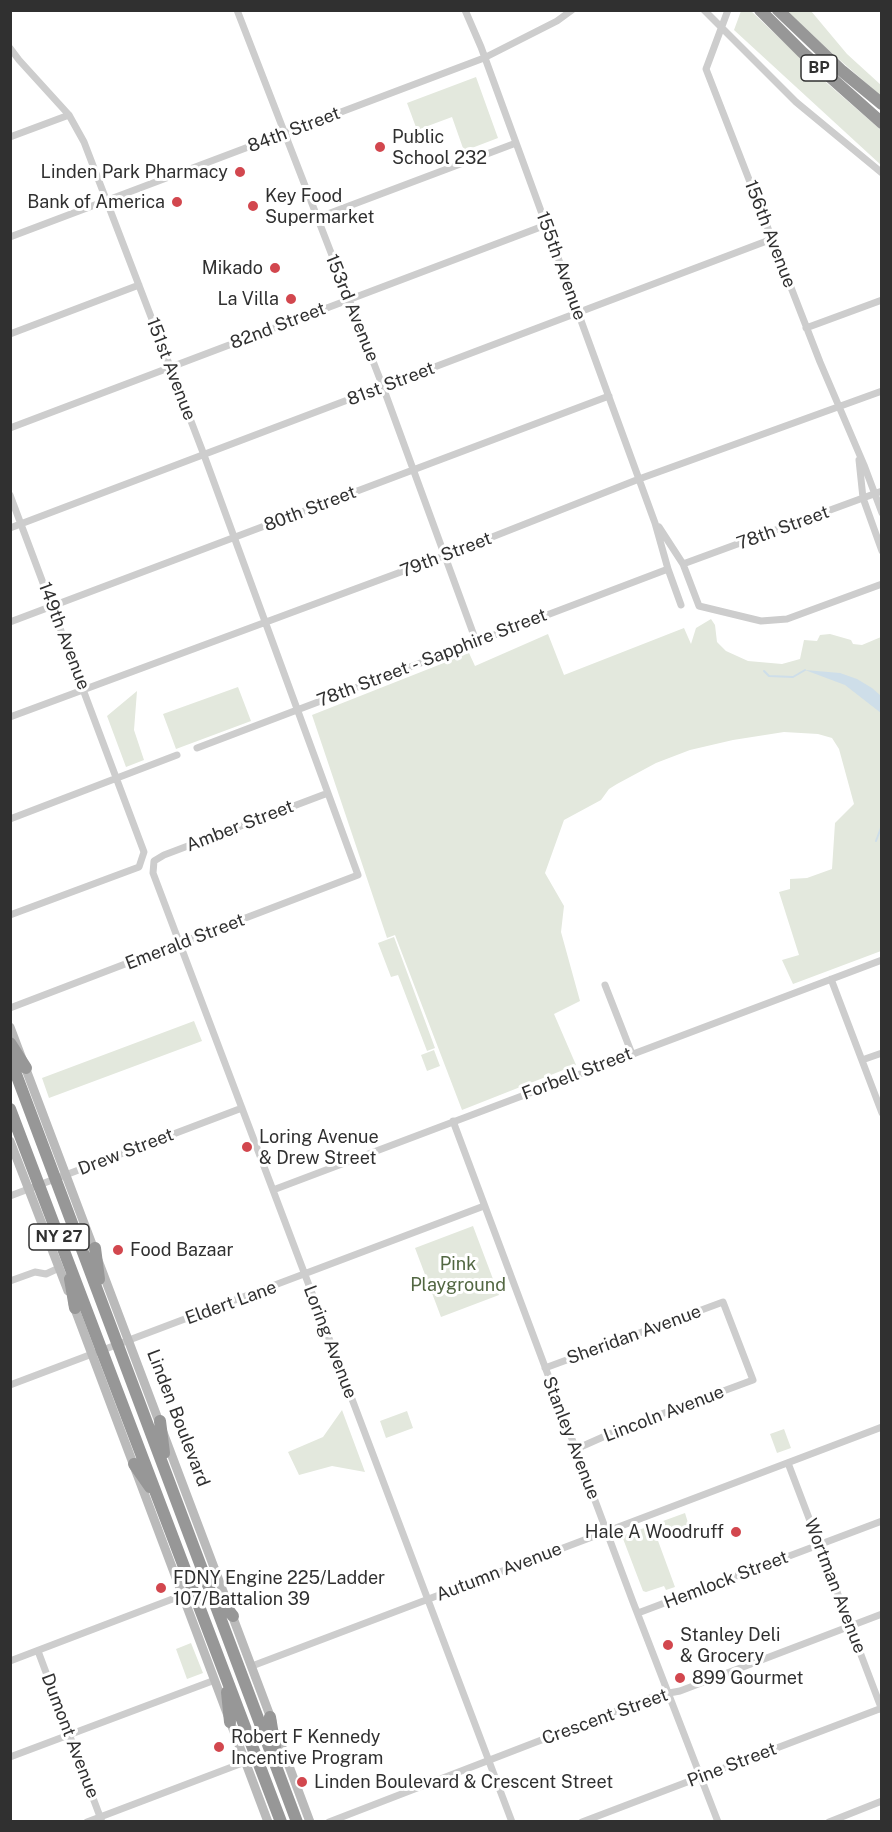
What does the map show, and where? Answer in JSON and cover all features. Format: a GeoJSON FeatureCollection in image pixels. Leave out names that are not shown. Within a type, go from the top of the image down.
{"type":"FeatureCollection","features":[{"type":"Feature","properties":{"kind":"highway","name":"BP"},"geometry":{"type":"LineString","coordinates":[[760,10],[808,58],[882,123]]}},
{"type":"Feature","properties":{"kind":"highway","name":"BP"},"geometry":{"type":"LineString","coordinates":[[778,10],[842,71],[882,104]]}},
{"type":"Feature","properties":{"kind":"highway"},"geometry":{"type":"LineString","coordinates":[[10,1043],[27,1068]]}},
{"type":"Feature","properties":{"kind":"highway","name":"Linden Boulevard"},"geometry":{"type":"LineString","coordinates":[[10,1059],[62,1176],[102,1301],[124,1342],[167,1475],[297,1821]]}},
{"type":"Feature","properties":{"kind":"highway","name":"NY 27"},"geometry":{"type":"LineString","coordinates":[[10,1109],[34,1187],[67,1257],[98,1352],[162,1506],[281,1821]]}},
{"type":"Feature","properties":{"kind":"highway"},"geometry":{"type":"LineString","coordinates":[[95,1248],[102,1301]]}},
{"type":"Feature","properties":{"kind":"highway"},"geometry":{"type":"LineString","coordinates":[[67,1257],[75,1308]]}},
{"type":"Feature","properties":{"kind":"highway"},"geometry":{"type":"LineString","coordinates":[[160,1421],[167,1475]]}},
{"type":"Feature","properties":{"kind":"highway"},"geometry":{"type":"LineString","coordinates":[[134,1464],[162,1506]]}},
{"type":"Feature","properties":{"kind":"highway"},"geometry":{"type":"LineString","coordinates":[[209,1585],[233,1616]]}},
{"type":"Feature","properties":{"kind":"highway"},"geometry":{"type":"LineString","coordinates":[[224,1670],[230,1722]]}},
{"type":"Feature","properties":{"kind":"highway"},"geometry":{"type":"LineString","coordinates":[[270,1716],[280,1774]]}},
{"type":"Feature","properties":{"kind":"street","name":"153rd Avenue"},"geometry":{"type":"LineString","coordinates":[[237,10],[383,387],[476,641]]}},
{"type":"Feature","properties":{"kind":"street","name":"155th Avenue"},"geometry":{"type":"LineString","coordinates":[[465,10],[656,523],[668,569],[681,604]]}},
{"type":"Feature","properties":{"kind":"street","name":"84th Street"},"geometry":{"type":"LineString","coordinates":[[10,237],[484,58],[530,36],[572,10]]}},
{"type":"Feature","properties":{"kind":"street"},"geometry":{"type":"LineString","coordinates":[[704,10],[796,102],[882,173]]}},
{"type":"Feature","properties":{"kind":"street","name":"156th Avenue"},"geometry":{"type":"LineString","coordinates":[[728,10],[706,69],[838,407],[859,457],[878,492],[882,513]]}},
{"type":"Feature","properties":{"kind":"street","name":"151st Avenue"},"geometry":{"type":"LineString","coordinates":[[10,48],[69,115],[84,142],[204,455],[296,710]]}},
{"type":"Feature","properties":{"kind":"street"},"geometry":{"type":"LineString","coordinates":[[10,137],[69,115]]}},
{"type":"Feature","properties":{"kind":"street"},"geometry":{"type":"LineString","coordinates":[[317,218],[516,143]]}},
{"type":"Feature","properties":{"kind":"street","name":"82nd Street"},"geometry":{"type":"LineString","coordinates":[[10,428],[546,225]]}},
{"type":"Feature","properties":{"kind":"street","name":"81st Street"},"geometry":{"type":"LineString","coordinates":[[10,528],[772,239]]}},
{"type":"Feature","properties":{"kind":"street"},"geometry":{"type":"LineString","coordinates":[[10,334],[139,285]]}},
{"type":"Feature","properties":{"kind":"street"},"geometry":{"type":"LineString","coordinates":[[806,328],[882,300]]}},
{"type":"Feature","properties":{"kind":"street","name":"79th Street"},"geometry":{"type":"LineString","coordinates":[[10,717],[444,556],[639,479],[882,391]]}},
{"type":"Feature","properties":{"kind":"street","name":"80th Street"},"geometry":{"type":"LineString","coordinates":[[10,622],[609,396]]}},
{"type":"Feature","properties":{"kind":"street","name":"156th Avenue"},"geometry":{"type":"LineString","coordinates":[[859,457],[863,498],[882,551]]}},
{"type":"Feature","properties":{"kind":"street","name":"78th Street"},"geometry":{"type":"LineString","coordinates":[[683,564],[878,492]]}},
{"type":"Feature","properties":{"kind":"street","name":"149th Avenue"},"geometry":{"type":"LineString","coordinates":[[10,495],[117,777]]}},
{"type":"Feature","properties":{"kind":"street","name":"155th Avenue"},"geometry":{"type":"LineString","coordinates":[[656,523],[683,564],[699,606],[761,621],[787,620],[882,584]]}},
{"type":"Feature","properties":{"kind":"street","name":"78th Street - Sapphire Street"},"geometry":{"type":"LineString","coordinates":[[197,748],[668,569]]}},
{"type":"Feature","properties":{"kind":"street"},"geometry":{"type":"LineString","coordinates":[[296,710],[328,793]]}},
{"type":"Feature","properties":{"kind":"street"},"geometry":{"type":"LineString","coordinates":[[10,819],[177,755]]}},
{"type":"Feature","properties":{"kind":"street"},"geometry":{"type":"LineString","coordinates":[[10,915],[139,867],[144,852],[117,777]]}},
{"type":"Feature","properties":{"kind":"street","name":"Amber Street"},"geometry":{"type":"LineString","coordinates":[[154,861],[164,855],[328,793]]}},
{"type":"Feature","properties":{"kind":"street","name":"Emerald Street"},"geometry":{"type":"LineString","coordinates":[[10,1008],[180,945],[358,875],[328,793]]}},
{"type":"Feature","properties":{"kind":"street","name":"Loring Avenue"},"geometry":{"type":"LineString","coordinates":[[154,861],[153,873],[512,1821]]}},
{"type":"Feature","properties":{"kind":"street","name":"Forbell Street"},"geometry":{"type":"LineString","coordinates":[[273,1190],[882,960]]}},
{"type":"Feature","properties":{"kind":"street"},"geometry":{"type":"LineString","coordinates":[[831,979],[882,1113]]}},
{"type":"Feature","properties":{"kind":"street"},"geometry":{"type":"LineString","coordinates":[[605,985],[632,1054]]}},
{"type":"Feature","properties":{"kind":"street","name":"Linden Boulevard"},"geometry":{"type":"LineString","coordinates":[[10,1027],[27,1068],[62,1176],[95,1248],[124,1342],[160,1421],[310,1821]]}},
{"type":"Feature","properties":{"kind":"street"},"geometry":{"type":"LineString","coordinates":[[862,1060],[882,1053]]}},
{"type":"Feature","properties":{"kind":"street","name":"Drew Street"},"geometry":{"type":"LineString","coordinates":[[10,1196],[242,1108]]}},
{"type":"Feature","properties":{"kind":"street","name":"Stanley Avenue"},"geometry":{"type":"LineString","coordinates":[[453,1121],[718,1821]]}},
{"type":"Feature","properties":{"kind":"street"},"geometry":{"type":"LineString","coordinates":[[10,1141],[34,1187],[59,1268],[75,1308],[98,1352],[134,1464],[268,1821]]}},
{"type":"Feature","properties":{"kind":"street","name":"Eldert Lane"},"geometry":{"type":"LineString","coordinates":[[10,1384],[484,1206]]}},
{"type":"Feature","properties":{"kind":"street"},"geometry":{"type":"LineString","coordinates":[[10,1281],[35,1272],[45,1274],[59,1268]]}},
{"type":"Feature","properties":{"kind":"street","name":"Sheridan Avenue"},"geometry":{"type":"LineString","coordinates":[[545,1368],[723,1302],[753,1380]]}},
{"type":"Feature","properties":{"kind":"street","name":"Lincoln Avenue"},"geometry":{"type":"LineString","coordinates":[[576,1449],[621,1429],[753,1380]]}},
{"type":"Feature","properties":{"kind":"street","name":"Autumn Avenue"},"geometry":{"type":"LineString","coordinates":[[252,1666],[882,1427]]}},
{"type":"Feature","properties":{"kind":"street","name":"Wortman Avenue"},"geometry":{"type":"LineString","coordinates":[[788,1463],[881,1709]]}},
{"type":"Feature","properties":{"kind":"street","name":"Hemlock Street"},"geometry":{"type":"LineString","coordinates":[[638,1613],[882,1521]]}},
{"type":"Feature","properties":{"kind":"street"},"geometry":{"type":"LineString","coordinates":[[10,1661],[183,1595]]}},
{"type":"Feature","properties":{"kind":"street","name":"Crescent Street"},"geometry":{"type":"LineString","coordinates":[[329,1821],[658,1695],[680,1691],[882,1614]]}},
{"type":"Feature","properties":{"kind":"street","name":"Dumont Avenue"},"geometry":{"type":"LineString","coordinates":[[38,1651],[101,1819]]}},
{"type":"Feature","properties":{"kind":"street"},"geometry":{"type":"LineString","coordinates":[[10,1757],[215,1680]]}},
{"type":"Feature","properties":{"kind":"street","name":"Pine Street"},"geometry":{"type":"LineString","coordinates":[[582,1821],[881,1709]]}},
{"type":"Feature","properties":{"kind":"street"},"geometry":{"type":"LineString","coordinates":[[87,1821],[101,1819],[245,1762]]}},
{"type":"Feature","properties":{"kind":"street"},"geometry":{"type":"LineString","coordinates":[[829,1821],[882,1802]]}},
{"type":"Feature","properties":{"kind":"green space"},"geometry":{"type":"Polygon","coordinates":[[[741,11],[751,11],[828,84],[881,130],[881,165],[734,30],[741,11]]]}},
{"type":"Feature","properties":{"kind":"green space"},"geometry":{"type":"Polygon","coordinates":[[[787,11],[811,11],[847,54],[881,85],[881,96],[834,55],[787,11]]]}},
{"type":"Feature","properties":{"kind":"green space"},"geometry":{"type":"Polygon","coordinates":[[[476,77],[498,138],[464,151],[452,117],[417,130],[407,103],[476,77]]]}},
{"type":"Feature","properties":{"kind":"green space"},"geometry":{"type":"Polygon","coordinates":[[[711,619],[715,625],[717,642],[726,651],[748,661],[782,664],[800,659],[804,640],[817,641],[820,635],[830,634],[851,640],[853,644],[862,645],[881,637],[881,951],[793,984],[782,960],[799,955],[779,892],[790,889],[790,879],[807,878],[832,869],[835,823],[854,804],[839,749],[832,738],[818,734],[784,732],[690,750],[656,763],[617,784],[609,789],[601,800],[564,820],[545,873],[564,906],[561,932],[580,1001],[554,1014],[576,1065],[462,1110],[395,935],[387,938],[312,715],[469,653],[475,666],[548,634],[564,675],[684,628],[691,644],[696,628],[711,619]]]}},
{"type":"Feature","properties":{"kind":"green space"},"geometry":{"type":"Polygon","coordinates":[[[238,687],[251,721],[176,749],[163,714],[238,687]]]}},
{"type":"Feature","properties":{"kind":"green space"},"geometry":{"type":"Polygon","coordinates":[[[137,691],[134,730],[144,760],[126,767],[107,716],[137,691]]]}},
{"type":"Feature","properties":{"kind":"green space"},"geometry":{"type":"Polygon","coordinates":[[[394,937],[435,1048],[427,1051],[398,975],[391,977],[378,943],[394,937]]]}},
{"type":"Feature","properties":{"kind":"green space"},"geometry":{"type":"Polygon","coordinates":[[[194,1021],[202,1041],[49,1098],[42,1078],[194,1021]]]}},
{"type":"Feature","properties":{"kind":"green space"},"geometry":{"type":"Polygon","coordinates":[[[434,1050],[440,1066],[427,1071],[421,1055],[434,1050]]]}},
{"type":"Feature","properties":{"kind":"green space","name":"Pink Playground"},"geometry":{"type":"Polygon","coordinates":[[[473,1226],[499,1295],[441,1317],[415,1248],[473,1226]]]}},
{"type":"Feature","properties":{"kind":"green space"},"geometry":{"type":"Polygon","coordinates":[[[342,1410],[365,1472],[332,1466],[299,1475],[288,1452],[323,1437],[342,1410]]]}},
{"type":"Feature","properties":{"kind":"green space"},"geometry":{"type":"Polygon","coordinates":[[[407,1411],[413,1428],[386,1438],[380,1421],[407,1411]]]}},
{"type":"Feature","properties":{"kind":"green space"},"geometry":{"type":"Polygon","coordinates":[[[784,1429],[791,1448],[777,1453],[770,1434],[784,1429]]]}},
{"type":"Feature","properties":{"kind":"green space"},"geometry":{"type":"Polygon","coordinates":[[[685,1513],[689,1526],[657,1538],[675,1587],[666,1590],[664,1586],[643,1591],[622,1536],[685,1513]]]}},
{"type":"Feature","properties":{"kind":"green space"},"geometry":{"type":"Polygon","coordinates":[[[191,1643],[203,1673],[187,1679],[176,1649],[191,1643]]]}},
{"type":"Feature","properties":{"kind":"shaded area"},"geometry":{"type":"Polygon","coordinates":[[[805,670],[840,673],[857,679],[881,696],[881,713],[845,685],[805,670]]]}},
{"type":"Feature","properties":{"kind":"waterway"},"geometry":{"type":"LineString","coordinates":[[764,671],[769,676],[793,677],[805,670]]}},
{"type":"Feature","properties":{"kind":"waterway"},"geometry":{"type":"LineString","coordinates":[[876,841],[882,825]]}},
{"type":"Feature","properties":{"kind":"place","name":"Public School 232"},"geometry":{"type":"Point","coordinates":[380,147]}},
{"type":"Feature","properties":{"kind":"place","name":"Linden Park Pharmacy"},"geometry":{"type":"Point","coordinates":[240,172]}},
{"type":"Feature","properties":{"kind":"place","name":"Bank of America"},"geometry":{"type":"Point","coordinates":[177,202]}},
{"type":"Feature","properties":{"kind":"place","name":"Key Food Supermarket"},"geometry":{"type":"Point","coordinates":[253,206]}},
{"type":"Feature","properties":{"kind":"place","name":"Mikado"},"geometry":{"type":"Point","coordinates":[275,268]}},
{"type":"Feature","properties":{"kind":"place","name":"La Villa"},"geometry":{"type":"Point","coordinates":[291,299]}},
{"type":"Feature","properties":{"kind":"place","name":"Loring Avenue & Drew Street"},"geometry":{"type":"Point","coordinates":[247,1147]}},
{"type":"Feature","properties":{"kind":"place","name":"Food Bazaar"},"geometry":{"type":"Point","coordinates":[118,1250]}},
{"type":"Feature","properties":{"kind":"place","name":"Hale A Woodruff"},"geometry":{"type":"Point","coordinates":[736,1532]}},
{"type":"Feature","properties":{"kind":"place","name":"FDNY Engine 225/Ladder 107/Battalion 39"},"geometry":{"type":"Point","coordinates":[161,1588]}},
{"type":"Feature","properties":{"kind":"place","name":"Stanley Deli & Grocery"},"geometry":{"type":"Point","coordinates":[668,1645]}},
{"type":"Feature","properties":{"kind":"place","name":"899 Gourmet"},"geometry":{"type":"Point","coordinates":[680,1678]}},
{"type":"Feature","properties":{"kind":"place","name":"Robert F Kennedy Incentive Program"},"geometry":{"type":"Point","coordinates":[219,1747]}},
{"type":"Feature","properties":{"kind":"place","name":"Linden Boulevard & Crescent Street"},"geometry":{"type":"Point","coordinates":[302,1782]}}]}
